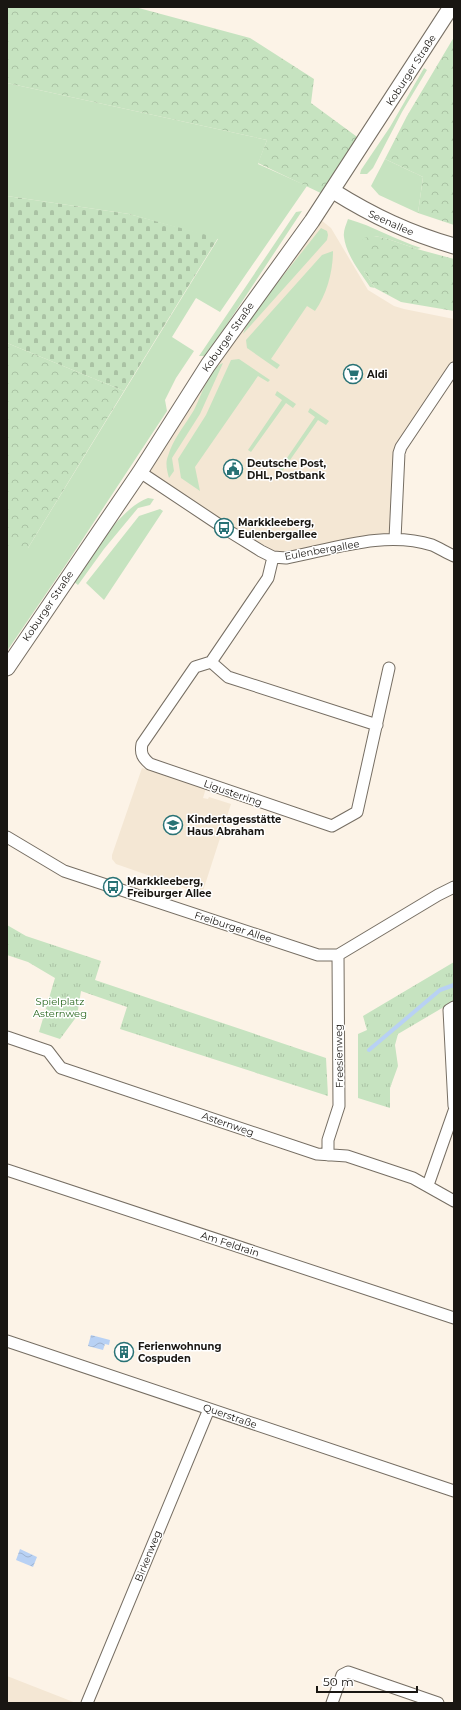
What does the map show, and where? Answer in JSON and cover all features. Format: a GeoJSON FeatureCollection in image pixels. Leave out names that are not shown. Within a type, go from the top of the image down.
{"type":"FeatureCollection","features":[{"type":"Feature","properties":{"kind":"main road","name":"Koburger Straße"},"geometry":{"type":"LineString","coordinates":[[7,668],[140,472],[208,365],[333,191],[451,7]]}},
{"type":"Feature","properties":{"kind":"main road","name":"Seenallee"},"geometry":{"type":"LineString","coordinates":[[333,191],[375,216],[416,234],[454,246]]}},
{"type":"Feature","properties":{"kind":"street"},"geometry":{"type":"LineString","coordinates":[[395,539],[399,454],[401,447],[454,368]]}},
{"type":"Feature","properties":{"kind":"street","name":"Eulenbergallee"},"geometry":{"type":"LineString","coordinates":[[140,472],[224,528],[273,557],[286,558],[368,542],[395,539],[410,540],[432,545],[454,556]]}},
{"type":"Feature","properties":{"kind":"street"},"geometry":{"type":"LineString","coordinates":[[273,557],[268,578],[211,662],[228,677],[377,725]]}},
{"type":"Feature","properties":{"kind":"street","name":"Ligusterring"},"geometry":{"type":"LineString","coordinates":[[211,662],[195,667],[142,744],[140,751],[144,759],[150,764],[332,826],[357,812],[389,668]]}},
{"type":"Feature","properties":{"kind":"street","name":"Freiburger Allee"},"geometry":{"type":"LineString","coordinates":[[7,837],[64,871],[318,955],[338,956]]}},
{"type":"Feature","properties":{"kind":"street"},"geometry":{"type":"LineString","coordinates":[[338,956],[438,895],[454,887]]}},
{"type":"Feature","properties":{"kind":"street","name":"Freesienweg"},"geometry":{"type":"LineString","coordinates":[[328,1155],[328,1140],[339,1106],[338,956]]}},
{"type":"Feature","properties":{"kind":"street"},"geometry":{"type":"LineString","coordinates":[[454,1007],[449,1010],[454,1106]]}},
{"type":"Feature","properties":{"kind":"street","name":"Asternweg"},"geometry":{"type":"LineString","coordinates":[[7,1037],[48,1052],[61,1068],[317,1154],[347,1156],[413,1178],[428,1185],[454,1201]]}},
{"type":"Feature","properties":{"kind":"street"},"geometry":{"type":"LineString","coordinates":[[428,1185],[454,1111]]}},
{"type":"Feature","properties":{"kind":"street","name":"Am Feldrain"},"geometry":{"type":"LineString","coordinates":[[7,1170],[454,1318]]}},
{"type":"Feature","properties":{"kind":"street","name":"Querstraße"},"geometry":{"type":"LineString","coordinates":[[7,1341],[454,1491]]}},
{"type":"Feature","properties":{"kind":"street","name":"Birkenweg"},"geometry":{"type":"LineString","coordinates":[[87,1703],[209,1409]]}},
{"type":"Feature","properties":{"kind":"street"},"geometry":{"type":"LineString","coordinates":[[332,1703],[342,1675],[348,1672],[438,1703]]}},
{"type":"Feature","properties":{"kind":"shaded area"},"geometry":{"type":"Polygon","coordinates":[[[316,216],[331,228],[368,290],[394,306],[454,319],[454,368],[401,447],[395,539],[273,557],[140,472],[316,216]]]}},
{"type":"Feature","properties":{"kind":"shaded area","name":"Kindertagesstätte Haus Abraham"},"geometry":{"type":"Polygon","coordinates":[[[142,768],[206,788],[203,798],[208,799],[209,797],[231,804],[202,894],[116,864],[112,859],[112,855],[142,768]]]}},
{"type":"Feature","properties":{"kind":"shaded area"},"geometry":{"type":"Polygon","coordinates":[[[7,1676],[76,1703],[7,1703],[7,1676]]]}},
{"type":"Feature","properties":{"kind":"green space"},"geometry":{"type":"Polygon","coordinates":[[[7,7],[135,7],[250,38],[314,79],[311,103],[364,142],[329,197],[258,163],[267,140],[7,83],[7,7]]]}},
{"type":"Feature","properties":{"kind":"green space"},"geometry":{"type":"Polygon","coordinates":[[[454,37],[454,225],[418,213],[423,177],[385,159],[407,116],[454,37]]]}},
{"type":"Feature","properties":{"kind":"green space"},"geometry":{"type":"Polygon","coordinates":[[[424,68],[427,70],[402,112],[373,168],[367,174],[360,174],[361,170],[390,127],[424,68]]]}},
{"type":"Feature","properties":{"kind":"green space"},"geometry":{"type":"Polygon","coordinates":[[[7,83],[267,140],[258,164],[307,186],[220,312],[196,298],[172,337],[194,351],[176,378],[165,400],[167,411],[7,651],[7,548],[28,548],[218,239],[129,214],[7,196],[7,83]]]}},
{"type":"Feature","properties":{"kind":"green space"},"geometry":{"type":"Polygon","coordinates":[[[385,159],[423,177],[418,213],[379,195],[371,186],[385,159]]]}},
{"type":"Feature","properties":{"kind":"green space"},"geometry":{"type":"Polygon","coordinates":[[[7,196],[129,214],[218,238],[124,391],[7,343],[7,196]]]}},
{"type":"Feature","properties":{"kind":"green space"},"geometry":{"type":"Polygon","coordinates":[[[302,211],[206,356],[199,356],[296,212],[302,211]]]}},
{"type":"Feature","properties":{"kind":"green space"},"geometry":{"type":"Polygon","coordinates":[[[348,219],[421,248],[417,249],[385,238],[374,236],[364,271],[375,288],[370,287],[354,264],[345,244],[344,232],[348,219]]]}},
{"type":"Feature","properties":{"kind":"green space"},"geometry":{"type":"Polygon","coordinates":[[[321,228],[327,231],[327,240],[243,334],[246,326],[259,306],[321,228]]]}},
{"type":"Feature","properties":{"kind":"green space"},"geometry":{"type":"Polygon","coordinates":[[[374,236],[454,259],[454,311],[401,302],[375,288],[359,260],[359,245],[364,238],[374,236]]]}},
{"type":"Feature","properties":{"kind":"green space"},"geometry":{"type":"Polygon","coordinates":[[[333,251],[332,266],[323,297],[315,311],[307,306],[271,359],[280,365],[277,369],[247,348],[246,340],[322,255],[333,251]]]}},
{"type":"Feature","properties":{"kind":"green space"},"geometry":{"type":"Polygon","coordinates":[[[7,343],[124,391],[28,548],[7,548],[7,343]]]}},
{"type":"Feature","properties":{"kind":"green space"},"geometry":{"type":"Polygon","coordinates":[[[239,359],[270,380],[268,382],[258,376],[195,467],[200,491],[181,478],[178,459],[206,415],[231,360],[239,359]]]}},
{"type":"Feature","properties":{"kind":"green space"},"geometry":{"type":"Polygon","coordinates":[[[223,363],[200,414],[172,458],[174,471],[169,478],[167,459],[170,450],[194,410],[214,370],[223,363]]]}},
{"type":"Feature","properties":{"kind":"green space"},"geometry":{"type":"Polygon","coordinates":[[[277,391],[296,404],[293,408],[286,403],[251,452],[248,450],[282,400],[275,395],[277,391]]]}},
{"type":"Feature","properties":{"kind":"green space"},"geometry":{"type":"Polygon","coordinates":[[[310,408],[329,421],[326,425],[318,420],[281,473],[278,471],[315,417],[308,412],[310,408]]]}},
{"type":"Feature","properties":{"kind":"green space"},"geometry":{"type":"Polygon","coordinates":[[[148,498],[154,499],[150,505],[138,508],[104,549],[78,585],[73,581],[106,534],[127,512],[138,503],[148,498]]]}},
{"type":"Feature","properties":{"kind":"green space"},"geometry":{"type":"Polygon","coordinates":[[[160,509],[163,511],[104,600],[86,583],[139,516],[160,509]]]}},
{"type":"Feature","properties":{"kind":"green space","name":"Spielplatz Asternweg"},"geometry":{"type":"Polygon","coordinates":[[[7,925],[26,936],[101,961],[95,980],[326,1058],[328,1096],[120,1029],[127,1007],[81,991],[77,1016],[60,1039],[39,1032],[55,978],[28,962],[7,955],[7,925]]]}},
{"type":"Feature","properties":{"kind":"green space"},"geometry":{"type":"Polygon","coordinates":[[[454,962],[454,1001],[398,1034],[395,1045],[398,1066],[390,1088],[390,1108],[358,1098],[358,1034],[367,1030],[363,1016],[454,962]]]}},
{"type":"Feature","properties":{"kind":"water"},"geometry":{"type":"Polygon","coordinates":[[[91,1335],[110,1340],[109,1345],[105,1344],[103,1350],[88,1346],[91,1335]]]}},
{"type":"Feature","properties":{"kind":"water"},"geometry":{"type":"Polygon","coordinates":[[[20,1549],[37,1557],[33,1567],[16,1560],[20,1549]]]}},
{"type":"Feature","properties":{"kind":"waterway"},"geometry":{"type":"LineString","coordinates":[[369,1050],[440,990],[454,985]]}},
{"type":"Feature","properties":{"kind":"place","name":"Aldi"},"geometry":{"type":"Point","coordinates":[353,374]}},
{"type":"Feature","properties":{"kind":"place","name":"Deutsche Post, DHL, Postbank"},"geometry":{"type":"Point","coordinates":[233,469]}},
{"type":"Feature","properties":{"kind":"place","name":"Markkleeberg, Eulenbergallee"},"geometry":{"type":"Point","coordinates":[224,528]}},
{"type":"Feature","properties":{"kind":"place","name":"Kindertagesstätte Haus Abraham"},"geometry":{"type":"Point","coordinates":[173,825]}},
{"type":"Feature","properties":{"kind":"place","name":"Markkleeberg, Freiburger Allee"},"geometry":{"type":"Point","coordinates":[113,887]}},
{"type":"Feature","properties":{"kind":"place","name":"Ferienwohnung Cospuden"},"geometry":{"type":"Point","coordinates":[124,1352]}}]}
